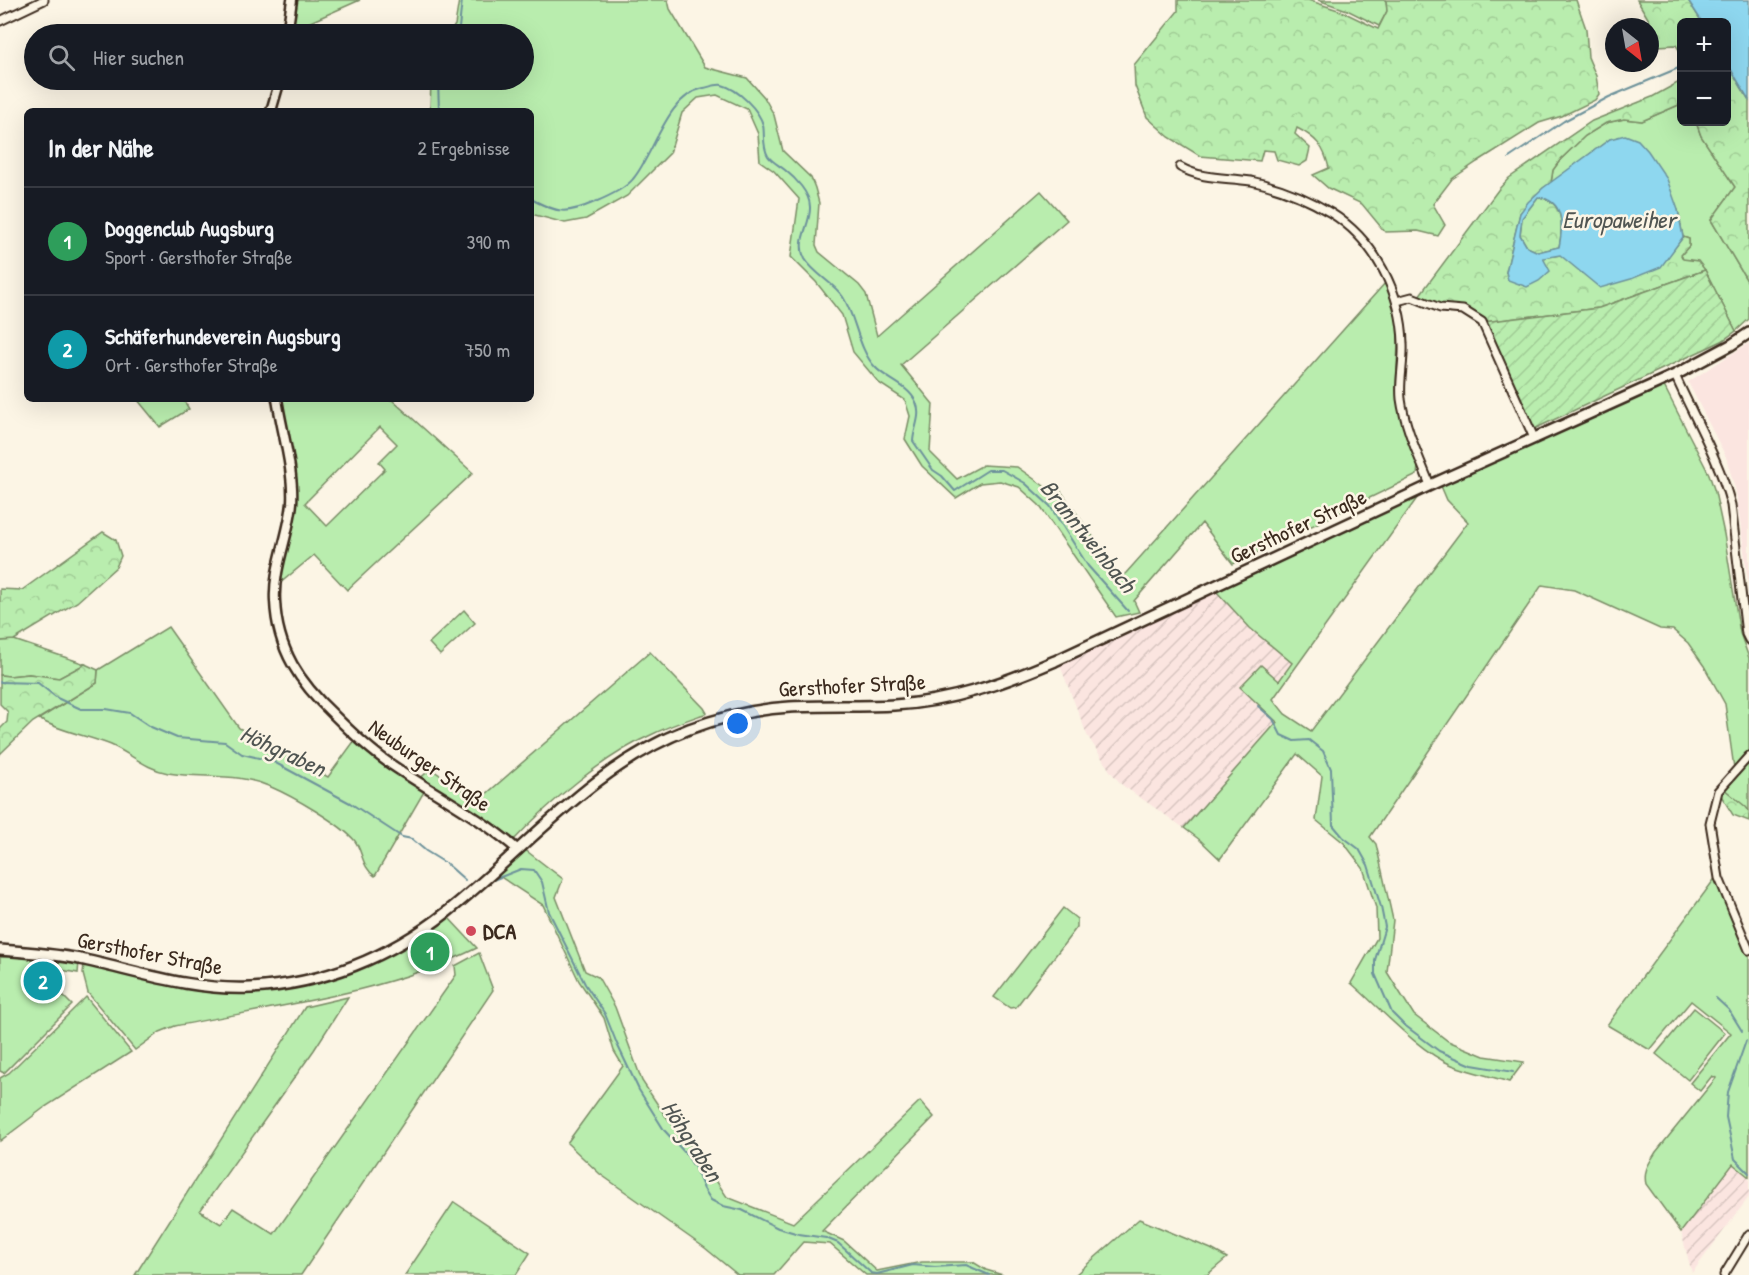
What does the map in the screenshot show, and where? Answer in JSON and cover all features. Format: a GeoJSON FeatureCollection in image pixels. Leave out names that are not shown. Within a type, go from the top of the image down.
{"type":"FeatureCollection","features":[{"type":"Feature","properties":{"kind":"main road","name":"Gersthofer Straße"},"geometry":{"type":"LineString","coordinates":[[0,950],[41,952],[197,985],[250,988],[296,982],[348,969],[382,954],[447,912],[608,772],[659,742],[690,728],[731,716],[769,709],[896,705],[968,694],[994,686],[1030,672],[1430,485],[1675,375],[1724,350],[1749,333]]}},
{"type":"Feature","properties":{"kind":"street"},"geometry":{"type":"LineString","coordinates":[[0,21],[44,0]]}},
{"type":"Feature","properties":{"kind":"street"},"geometry":{"type":"LineString","coordinates":[[288,24],[292,0]]}},
{"type":"Feature","properties":{"kind":"street"},"geometry":{"type":"LineString","coordinates":[[272,108],[277,90]]}},
{"type":"Feature","properties":{"kind":"street"},"geometry":{"type":"LineString","coordinates":[[1180,167],[1199,176],[1251,182],[1295,195],[1332,214],[1354,231],[1373,254],[1390,283],[1397,301],[1404,346],[1400,386],[1402,402],[1410,433],[1430,485]]}},
{"type":"Feature","properties":{"kind":"street"},"geometry":{"type":"LineString","coordinates":[[1397,301],[1412,297],[1440,308],[1463,310],[1482,322],[1534,438]]}},
{"type":"Feature","properties":{"kind":"street"},"geometry":{"type":"LineString","coordinates":[[1675,375],[1716,460],[1727,490],[1749,640]]}},
{"type":"Feature","properties":{"kind":"street","name":"Neuburger Straße"},"geometry":{"type":"LineString","coordinates":[[278,402],[291,481],[292,501],[276,580],[275,603],[290,663],[325,707],[371,749],[518,850]]}},
{"type":"Feature","properties":{"kind":"street"},"geometry":{"type":"LineString","coordinates":[[1749,756],[1718,791],[1710,823],[1719,878],[1749,950]]}},
{"type":"Feature","properties":{"kind":"street"},"geometry":{"type":"LineString","coordinates":[[1724,1275],[1749,1234]]}},
{"type":"Feature","properties":{"kind":"shaded area"},"geometry":{"type":"Polygon","coordinates":[[[1749,343],[1749,588],[1736,492],[1726,457],[1688,382],[1749,343]]]}},
{"type":"Feature","properties":{"kind":"shaded area"},"geometry":{"type":"Polygon","coordinates":[[[1216,591],[1250,628],[1292,663],[1280,681],[1240,686],[1278,722],[1184,828],[1122,785],[1110,771],[1087,735],[1059,663],[1216,591]]]}},
{"type":"Feature","properties":{"kind":"shaded area"},"geometry":{"type":"Polygon","coordinates":[[[1733,1163],[1749,1177],[1749,1197],[1692,1273],[1681,1232],[1733,1163]]]}},
{"type":"Feature","properties":{"kind":"green space"},"geometry":{"type":"Polygon","coordinates":[[[294,0],[360,0],[306,24],[291,24],[294,0]]]}},
{"type":"Feature","properties":{"kind":"green space"},"geometry":{"type":"Polygon","coordinates":[[[459,0],[668,0],[670,9],[705,67],[747,78],[764,97],[774,115],[783,151],[811,178],[815,188],[819,203],[816,245],[819,252],[859,285],[866,294],[877,336],[1041,191],[1067,220],[901,365],[933,404],[930,452],[957,479],[983,465],[1017,467],[1054,493],[1060,490],[1119,578],[1126,573],[1386,282],[1397,314],[1396,387],[1398,401],[1405,434],[1418,466],[1417,475],[1233,564],[1202,523],[1134,601],[1139,612],[1116,617],[1039,505],[1019,487],[1000,481],[980,483],[956,498],[922,466],[905,439],[910,416],[905,400],[879,383],[853,352],[842,315],[816,282],[791,257],[799,199],[774,171],[760,161],[758,134],[747,109],[717,95],[698,98],[682,113],[670,153],[627,196],[586,219],[565,223],[534,215],[534,108],[430,108],[431,90],[534,90],[534,24],[455,24],[459,0]]]}},
{"type":"Feature","properties":{"kind":"green space"},"geometry":{"type":"Polygon","coordinates":[[[1178,0],[1308,0],[1341,11],[1378,29],[1387,11],[1386,0],[1576,0],[1586,29],[1588,57],[1596,76],[1599,94],[1595,100],[1562,116],[1539,123],[1452,179],[1433,204],[1445,225],[1438,236],[1418,231],[1385,232],[1362,204],[1328,188],[1313,175],[1329,168],[1327,161],[1319,144],[1297,128],[1295,134],[1310,148],[1307,161],[1299,166],[1277,160],[1274,151],[1263,150],[1260,161],[1200,156],[1169,137],[1147,117],[1135,86],[1134,65],[1178,11],[1178,0]]]}},
{"type":"Feature","properties":{"kind":"green space"},"geometry":{"type":"Polygon","coordinates":[[[1318,0],[1386,0],[1387,11],[1379,26],[1347,10],[1318,0]]]}},
{"type":"Feature","properties":{"kind":"green space"},"geometry":{"type":"Polygon","coordinates":[[[1637,0],[1688,0],[1699,18],[1677,18],[1677,47],[1659,46],[1659,18],[1648,18],[1637,0]]]}},
{"type":"Feature","properties":{"kind":"green space"},"geometry":{"type":"Polygon","coordinates":[[[1731,70],[1749,100],[1749,284],[1711,220],[1735,187],[1701,136],[1697,126],[1731,126],[1731,70]]]}},
{"type":"Feature","properties":{"kind":"green space"},"geometry":{"type":"Polygon","coordinates":[[[1677,83],[1677,106],[1642,121],[1624,119],[1606,123],[1585,136],[1561,159],[1553,170],[1551,183],[1543,188],[1520,213],[1506,272],[1543,258],[1560,255],[1660,267],[1683,237],[1689,239],[1689,246],[1681,255],[1683,259],[1698,261],[1705,270],[1599,308],[1483,322],[1481,318],[1440,306],[1419,296],[1509,178],[1592,121],[1652,97],[1677,83]]]}},
{"type":"Feature","properties":{"kind":"green space"},"geometry":{"type":"Polygon","coordinates":[[[1677,106],[1677,126],[1697,126],[1701,136],[1735,187],[1711,220],[1749,284],[1749,319],[1736,331],[1705,270],[1690,260],[1683,260],[1681,255],[1689,246],[1689,239],[1683,237],[1678,210],[1610,139],[1551,183],[1553,170],[1585,136],[1606,123],[1624,119],[1642,121],[1677,106]]]}},
{"type":"Feature","properties":{"kind":"green space"},"geometry":{"type":"Polygon","coordinates":[[[1538,197],[1547,199],[1558,209],[1561,231],[1559,247],[1538,252],[1527,247],[1520,235],[1522,218],[1538,197]]]}},
{"type":"Feature","properties":{"kind":"green space"},"geometry":{"type":"Polygon","coordinates":[[[1705,270],[1736,331],[1722,341],[1532,430],[1483,322],[1599,308],[1705,270]]]}},
{"type":"Feature","properties":{"kind":"green space"},"geometry":{"type":"Polygon","coordinates":[[[1664,386],[1709,474],[1715,492],[1740,633],[1749,658],[1749,750],[1734,768],[1725,704],[1688,643],[1673,630],[1660,629],[1574,590],[1542,585],[1370,837],[1376,844],[1393,920],[1387,972],[1414,1015],[1448,1041],[1484,1056],[1524,1062],[1509,1082],[1452,1065],[1426,1050],[1351,983],[1377,938],[1376,908],[1363,868],[1344,843],[1316,820],[1322,776],[1297,754],[1220,859],[1184,828],[1277,722],[1240,687],[1261,665],[1279,681],[1292,663],[1250,628],[1216,591],[1420,494],[1273,699],[1285,714],[1311,731],[1468,522],[1447,500],[1441,486],[1664,386]]]}},
{"type":"Feature","properties":{"kind":"green space"},"geometry":{"type":"Polygon","coordinates":[[[139,402],[185,402],[189,409],[160,427],[139,402]]]}},
{"type":"Feature","properties":{"kind":"green space"},"geometry":{"type":"Polygon","coordinates":[[[281,402],[394,402],[473,473],[347,590],[314,555],[279,584],[297,500],[292,457],[281,402]],[[380,427],[305,503],[327,526],[385,469],[379,462],[397,444],[380,427]]]}},
{"type":"Feature","properties":{"kind":"green space"},"geometry":{"type":"Polygon","coordinates":[[[103,532],[116,540],[121,556],[116,567],[77,602],[14,640],[0,641],[0,589],[22,590],[103,532]]]}},
{"type":"Feature","properties":{"kind":"green space"},"geometry":{"type":"Polygon","coordinates":[[[464,610],[475,623],[440,655],[429,643],[464,610]]]}},
{"type":"Feature","properties":{"kind":"green space"},"geometry":{"type":"Polygon","coordinates":[[[168,627],[239,728],[328,777],[355,740],[425,790],[375,876],[365,864],[358,845],[348,834],[316,811],[280,791],[246,779],[181,775],[160,771],[111,745],[39,719],[97,683],[98,670],[168,627]]]}},
{"type":"Feature","properties":{"kind":"green space"},"geometry":{"type":"Polygon","coordinates":[[[14,640],[85,664],[59,678],[29,674],[0,675],[0,641],[14,640]]]}},
{"type":"Feature","properties":{"kind":"green space"},"geometry":{"type":"Polygon","coordinates":[[[650,652],[707,713],[661,730],[617,754],[560,796],[512,842],[418,780],[431,769],[478,801],[650,652]]]}},
{"type":"Feature","properties":{"kind":"green space"},"geometry":{"type":"Polygon","coordinates":[[[85,664],[98,670],[97,683],[33,722],[0,754],[0,729],[7,722],[8,712],[0,704],[0,675],[29,674],[59,678],[85,664]]]}},
{"type":"Feature","properties":{"kind":"green space"},"geometry":{"type":"Polygon","coordinates":[[[1749,760],[1749,811],[1724,789],[1749,760]]]}},
{"type":"Feature","properties":{"kind":"green space"},"geometry":{"type":"Polygon","coordinates":[[[1724,789],[1746,807],[1749,811],[1749,821],[1733,815],[1720,794],[1724,789]]]}},
{"type":"Feature","properties":{"kind":"green space"},"geometry":{"type":"Polygon","coordinates":[[[524,849],[563,879],[556,897],[585,971],[598,977],[615,1007],[642,1081],[664,1114],[703,1161],[727,1197],[793,1223],[920,1101],[934,1117],[822,1231],[844,1241],[877,1271],[922,1262],[973,1262],[986,1270],[1003,1275],[866,1275],[830,1244],[803,1242],[774,1275],[738,1275],[705,1248],[600,1174],[567,1143],[623,1066],[614,1051],[604,1018],[579,981],[543,905],[496,874],[524,849]]]}},
{"type":"Feature","properties":{"kind":"green space"},"geometry":{"type":"Polygon","coordinates":[[[1716,877],[1737,932],[1749,955],[1749,1177],[1733,1164],[1681,1232],[1646,1184],[1646,1171],[1656,1152],[1716,1078],[1712,1076],[1700,1091],[1690,1083],[1731,1033],[1691,1001],[1650,1050],[1607,1025],[1716,877]]]}},
{"type":"Feature","properties":{"kind":"green space"},"geometry":{"type":"Polygon","coordinates":[[[1063,908],[1077,919],[1077,927],[1016,1007],[1010,1008],[994,997],[1063,908]]]}},
{"type":"Feature","properties":{"kind":"green space"},"geometry":{"type":"Polygon","coordinates":[[[448,917],[477,948],[441,964],[367,988],[175,1026],[160,1032],[135,1050],[88,993],[83,974],[84,964],[195,989],[299,985],[347,973],[424,935],[448,917]]]}},
{"type":"Feature","properties":{"kind":"green space"},"geometry":{"type":"Polygon","coordinates":[[[479,953],[493,990],[301,1275],[135,1275],[305,1007],[348,997],[314,1050],[200,1211],[221,1224],[233,1208],[274,1234],[456,975],[455,966],[479,953]]]}},
{"type":"Feature","properties":{"kind":"green space"},"geometry":{"type":"Polygon","coordinates":[[[41,956],[79,962],[78,973],[50,968],[63,988],[59,992],[72,1005],[4,1073],[0,1071],[0,957],[41,956]]]}},
{"type":"Feature","properties":{"kind":"green space"},"geometry":{"type":"Polygon","coordinates":[[[86,997],[131,1052],[45,1107],[0,1141],[0,1078],[9,1073],[86,997]]]}},
{"type":"Feature","properties":{"kind":"green space"},"geometry":{"type":"Polygon","coordinates":[[[1694,1008],[1725,1033],[1688,1080],[1656,1054],[1694,1008]]]}},
{"type":"Feature","properties":{"kind":"green space"},"geometry":{"type":"Polygon","coordinates":[[[454,1202],[530,1253],[516,1275],[405,1275],[454,1202]]]}},
{"type":"Feature","properties":{"kind":"green space"},"geometry":{"type":"Polygon","coordinates":[[[1139,1219],[1227,1258],[1207,1275],[1075,1275],[1139,1219]]]}},
{"type":"Feature","properties":{"kind":"water"},"geometry":{"type":"Polygon","coordinates":[[[1688,0],[1749,0],[1749,100],[1731,70],[1731,18],[1699,18],[1688,0]]]}},
{"type":"Feature","properties":{"kind":"water","name":"Europaweiher"},"geometry":{"type":"Polygon","coordinates":[[[1625,135],[1638,140],[1648,151],[1667,179],[1678,210],[1683,237],[1661,267],[1600,288],[1560,255],[1543,258],[1550,271],[1539,281],[1527,287],[1508,280],[1506,272],[1520,213],[1543,188],[1610,139],[1625,135]],[[1538,197],[1522,218],[1520,235],[1527,247],[1538,252],[1559,247],[1560,216],[1558,209],[1547,199],[1538,197]]]}},
{"type":"Feature","properties":{"kind":"waterway","name":"Branntweinbach"},"geometry":{"type":"LineString","coordinates":[[459,24],[462,0]]}},
{"type":"Feature","properties":{"kind":"waterway"},"geometry":{"type":"LineString","coordinates":[[1509,158],[1564,121],[1609,97],[1677,69]]}},
{"type":"Feature","properties":{"kind":"waterway","name":"Branntweinbach"},"geometry":{"type":"LineString","coordinates":[[534,200],[562,211],[576,209],[605,198],[633,179],[671,113],[691,93],[722,85],[741,95],[761,119],[768,156],[793,177],[807,196],[810,214],[802,239],[802,252],[805,259],[843,297],[869,360],[880,372],[908,391],[916,402],[918,417],[913,441],[933,470],[942,476],[955,491],[988,470],[1002,470],[1025,483],[1050,506],[1088,566],[1128,611]]}},
{"type":"Feature","properties":{"kind":"waterway","name":"Branntweinbach"},"geometry":{"type":"LineString","coordinates":[[438,90],[439,108]]}},
{"type":"Feature","properties":{"kind":"waterway","name":"Höhgraben"},"geometry":{"type":"LineString","coordinates":[[0,682],[38,683],[57,698],[81,709],[106,709],[130,713],[151,727],[177,738],[225,742],[242,754],[272,761],[350,803],[402,837],[412,839],[465,880]]}},
{"type":"Feature","properties":{"kind":"waterway","name":"Branntweinbach"},"geometry":{"type":"LineString","coordinates":[[1258,706],[1273,719],[1281,735],[1294,741],[1309,740],[1323,751],[1331,769],[1333,825],[1343,837],[1359,849],[1368,865],[1381,907],[1385,927],[1375,960],[1375,974],[1392,1013],[1439,1051],[1472,1065],[1513,1072]]}},
{"type":"Feature","properties":{"kind":"waterway","name":"Höhgraben"},"geometry":{"type":"LineString","coordinates":[[493,880],[521,869],[534,870],[542,882],[549,912],[585,984],[605,1014],[639,1090],[664,1130],[686,1154],[711,1200],[723,1206],[742,1210],[778,1228],[826,1238],[838,1243],[871,1273],[877,1274],[913,1265],[935,1267],[966,1265],[989,1275]]}},
{"type":"Feature","properties":{"kind":"waterway","name":"Branntweinbach"},"geometry":{"type":"LineString","coordinates":[[1716,998],[1729,1010],[1742,1031]]}},
{"type":"Feature","properties":{"kind":"waterway","name":"Branntweinbach"},"geometry":{"type":"LineString","coordinates":[[1746,1041],[1728,1092],[1726,1117],[1735,1159],[1749,1173]]}},
{"type":"Feature","properties":{"kind":"place","name":"DCA"},"geometry":{"type":"Point","coordinates":[471,931]}},
{"type":"Feature","properties":{"kind":"place","name":"Doggenclub Augsburg"},"geometry":{"type":"Point","coordinates":[430,952]}},
{"type":"Feature","properties":{"kind":"place","name":"Schäferhundeverein Augsburg"},"geometry":{"type":"Point","coordinates":[43,981]}}]}
